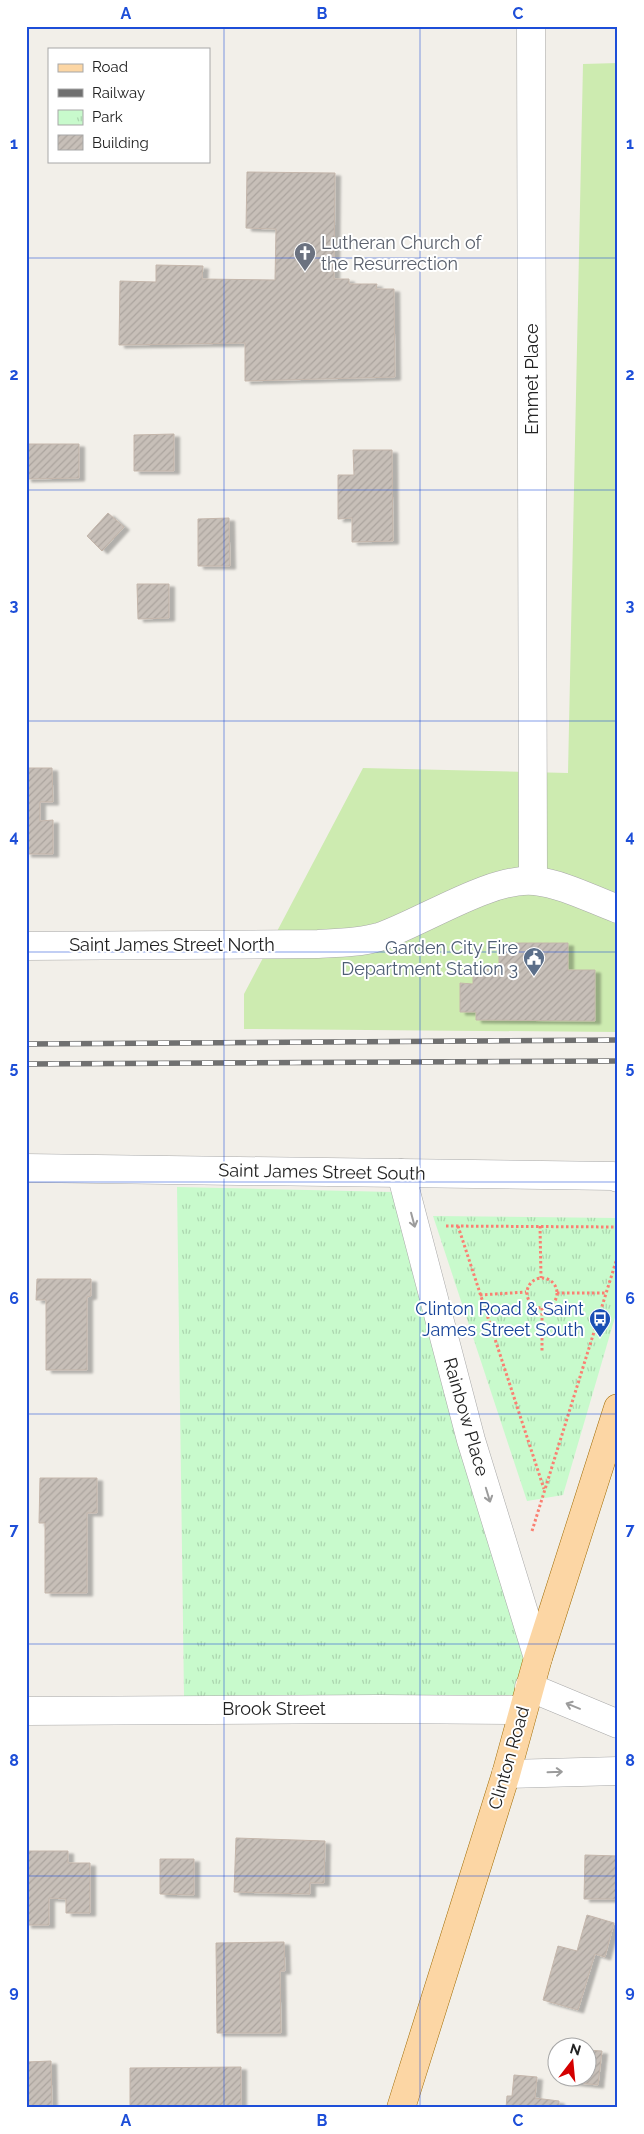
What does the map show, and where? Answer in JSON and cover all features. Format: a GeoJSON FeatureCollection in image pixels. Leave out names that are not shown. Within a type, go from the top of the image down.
{"type":"FeatureCollection","features":[{"type":"Feature","properties":{"kind":"main road","name":"Clinton Road"},"geometry":{"type":"LineString","coordinates":[[401,2108],[506,1774],[538,1658],[618,1408]]}},
{"type":"Feature","properties":{"kind":"street","name":"Emmet Place"},"geometry":{"type":"LineString","coordinates":[[531,26],[533,880]]}},
{"type":"Feature","properties":{"kind":"street"},"geometry":{"type":"LineString","coordinates":[[533,880],[552,884],[618,908]]}},
{"type":"Feature","properties":{"kind":"street","name":"Saint James Street North"},"geometry":{"type":"LineString","coordinates":[[26,946],[318,944],[357,942],[377,938],[484,890],[533,880]]}},
{"type":"Feature","properties":{"kind":"street","name":"Saint James Street South"},"geometry":{"type":"LineString","coordinates":[[26,1168],[613,1176],[618,1178]]}},
{"type":"Feature","properties":{"kind":"street","name":"Rainbow Place"},"geometry":{"type":"LineString","coordinates":[[401,1173],[471,1440],[538,1658]]}},
{"type":"Feature","properties":{"kind":"street","name":"Brook Street"},"geometry":{"type":"LineString","coordinates":[[26,1711],[378,1708],[526,1699],[618,1724]]}},
{"type":"Feature","properties":{"kind":"street"},"geometry":{"type":"LineString","coordinates":[[506,1774],[618,1771]]}},
{"type":"Feature","properties":{"kind":"path"},"geometry":{"type":"LineString","coordinates":[[415,1226],[618,1227]]}},
{"type":"Feature","properties":{"kind":"path"},"geometry":{"type":"LineString","coordinates":[[458,1226],[544,1490]]}},
{"type":"Feature","properties":{"kind":"path"},"geometry":{"type":"LineString","coordinates":[[540,1226],[541,1278]]}},
{"type":"Feature","properties":{"kind":"path"},"geometry":{"type":"LineString","coordinates":[[530,1537],[618,1255]]}},
{"type":"Feature","properties":{"kind":"path"},"geometry":{"type":"LineString","coordinates":[[541,1278],[552,1282],[557,1293],[556,1300],[552,1304],[542,1308],[530,1303],[526,1292],[533,1280],[541,1278]]}},
{"type":"Feature","properties":{"kind":"path"},"geometry":{"type":"LineString","coordinates":[[480,1295],[526,1292]]}},
{"type":"Feature","properties":{"kind":"path"},"geometry":{"type":"LineString","coordinates":[[557,1293],[606,1293]]}},
{"type":"Feature","properties":{"kind":"path"},"geometry":{"type":"LineString","coordinates":[[542,1308],[542,1351]]}},
{"type":"Feature","properties":{"kind":"green space"},"geometry":{"type":"Polygon","coordinates":[[[26,26],[599,26],[26,29],[26,26]]]}},
{"type":"Feature","properties":{"kind":"green space"},"geometry":{"type":"Polygon","coordinates":[[[618,63],[618,1032],[244,1029],[244,994],[363,768],[568,773],[583,64],[618,63]]]}},
{"type":"Feature","properties":{"kind":"green space"},"geometry":{"type":"Polygon","coordinates":[[[177,1187],[393,1192],[529,1658],[513,1695],[184,1696],[177,1187]]]}},
{"type":"Feature","properties":{"kind":"green space"},"geometry":{"type":"Polygon","coordinates":[[[433,1216],[618,1218],[618,1307],[563,1495],[527,1501],[433,1216]]]}},
{"type":"Feature","properties":{"kind":"building","name":"Lutheran Church of the Resurrection"},"geometry":{"type":"Polygon","coordinates":[[[247,172],[335,173],[334,279],[349,279],[349,284],[377,284],[376,289],[394,289],[395,377],[245,381],[245,343],[119,345],[120,281],[156,282],[156,265],[203,266],[202,279],[275,280],[276,229],[246,228],[247,172]]]}},
{"type":"Feature","properties":{"kind":"building"},"geometry":{"type":"Polygon","coordinates":[[[174,434],[174,471],[134,471],[134,435],[174,434]]]}},
{"type":"Feature","properties":{"kind":"building"},"geometry":{"type":"Polygon","coordinates":[[[26,444],[79,444],[79,478],[26,479],[26,444]]]}},
{"type":"Feature","properties":{"kind":"building"},"geometry":{"type":"Polygon","coordinates":[[[353,450],[392,450],[393,541],[352,542],[352,518],[338,519],[338,475],[354,475],[353,450]]]}},
{"type":"Feature","properties":{"kind":"building"},"geometry":{"type":"Polygon","coordinates":[[[108,513],[124,527],[102,551],[87,536],[108,513]]]}},
{"type":"Feature","properties":{"kind":"building"},"geometry":{"type":"Polygon","coordinates":[[[229,518],[230,566],[198,566],[198,519],[229,518]]]}},
{"type":"Feature","properties":{"kind":"building"},"geometry":{"type":"Polygon","coordinates":[[[137,584],[169,584],[169,618],[138,619],[137,584]]]}},
{"type":"Feature","properties":{"kind":"building"},"geometry":{"type":"Polygon","coordinates":[[[26,768],[52,768],[53,802],[40,802],[40,821],[53,820],[53,854],[26,854],[26,768]]]}},
{"type":"Feature","properties":{"kind":"building","name":"Garden City Fire Department Station 3"},"geometry":{"type":"Polygon","coordinates":[[[499,943],[568,943],[568,970],[595,970],[595,1021],[476,1020],[476,1012],[460,1012],[460,983],[473,984],[473,969],[499,970],[499,943]]]}},
{"type":"Feature","properties":{"kind":"building"},"geometry":{"type":"Polygon","coordinates":[[[37,1279],[91,1279],[91,1296],[87,1297],[87,1370],[46,1370],[46,1300],[36,1300],[37,1279]]]}},
{"type":"Feature","properties":{"kind":"building"},"geometry":{"type":"Polygon","coordinates":[[[40,1478],[97,1478],[97,1513],[87,1513],[87,1593],[45,1593],[45,1523],[39,1523],[40,1478]]]}},
{"type":"Feature","properties":{"kind":"building"},"geometry":{"type":"Polygon","coordinates":[[[236,1838],[325,1841],[324,1883],[310,1883],[310,1894],[234,1892],[236,1838]]]}},
{"type":"Feature","properties":{"kind":"building"},"geometry":{"type":"Polygon","coordinates":[[[26,1851],[68,1851],[68,1863],[90,1863],[90,1913],[66,1913],[66,1899],[49,1898],[49,1925],[26,1925],[26,1851]]]}},
{"type":"Feature","properties":{"kind":"building"},"geometry":{"type":"Polygon","coordinates":[[[585,1855],[618,1856],[618,1899],[584,1899],[585,1855]]]}},
{"type":"Feature","properties":{"kind":"building"},"geometry":{"type":"Polygon","coordinates":[[[160,1859],[194,1859],[194,1895],[160,1894],[160,1859]]]}},
{"type":"Feature","properties":{"kind":"building"},"geometry":{"type":"Polygon","coordinates":[[[587,1915],[614,1923],[605,1957],[595,1954],[578,2010],[543,2000],[558,1946],[577,1951],[587,1915]]]}},
{"type":"Feature","properties":{"kind":"building"},"geometry":{"type":"Polygon","coordinates":[[[284,1942],[285,1971],[280,1971],[281,2033],[217,2033],[216,1943],[284,1942]]]}},
{"type":"Feature","properties":{"kind":"building"},"geometry":{"type":"Polygon","coordinates":[[[596,2051],[602,2051],[598,2085],[596,2085],[596,2051]]]}},
{"type":"Feature","properties":{"kind":"building"},"geometry":{"type":"Polygon","coordinates":[[[51,2061],[52,2108],[26,2108],[26,2062],[51,2061]]]}},
{"type":"Feature","properties":{"kind":"building"},"geometry":{"type":"Polygon","coordinates":[[[241,2067],[241,2108],[130,2108],[130,2068],[241,2067]]]}},
{"type":"Feature","properties":{"kind":"building"},"geometry":{"type":"Polygon","coordinates":[[[514,2075],[537,2077],[535,2098],[559,2101],[559,2108],[506,2108],[507,2096],[512,2096],[514,2075]]]}},
{"type":"Feature","properties":{"kind":"railway"},"geometry":{"type":"LineString","coordinates":[[26,1044],[618,1040]]}},
{"type":"Feature","properties":{"kind":"railway"},"geometry":{"type":"LineString","coordinates":[[26,1064],[618,1061]]}},
{"type":"Feature","properties":{"kind":"place","name":"Lutheran Church of the Resurrection"},"geometry":{"type":"Point","coordinates":[305,272]}},
{"type":"Feature","properties":{"kind":"place","name":"Garden City Fire Department Station 3"},"geometry":{"type":"Point","coordinates":[534,977]}},
{"type":"Feature","properties":{"kind":"place","name":"Clinton Road & Saint James Street South"},"geometry":{"type":"Point","coordinates":[600,1338]}}]}
